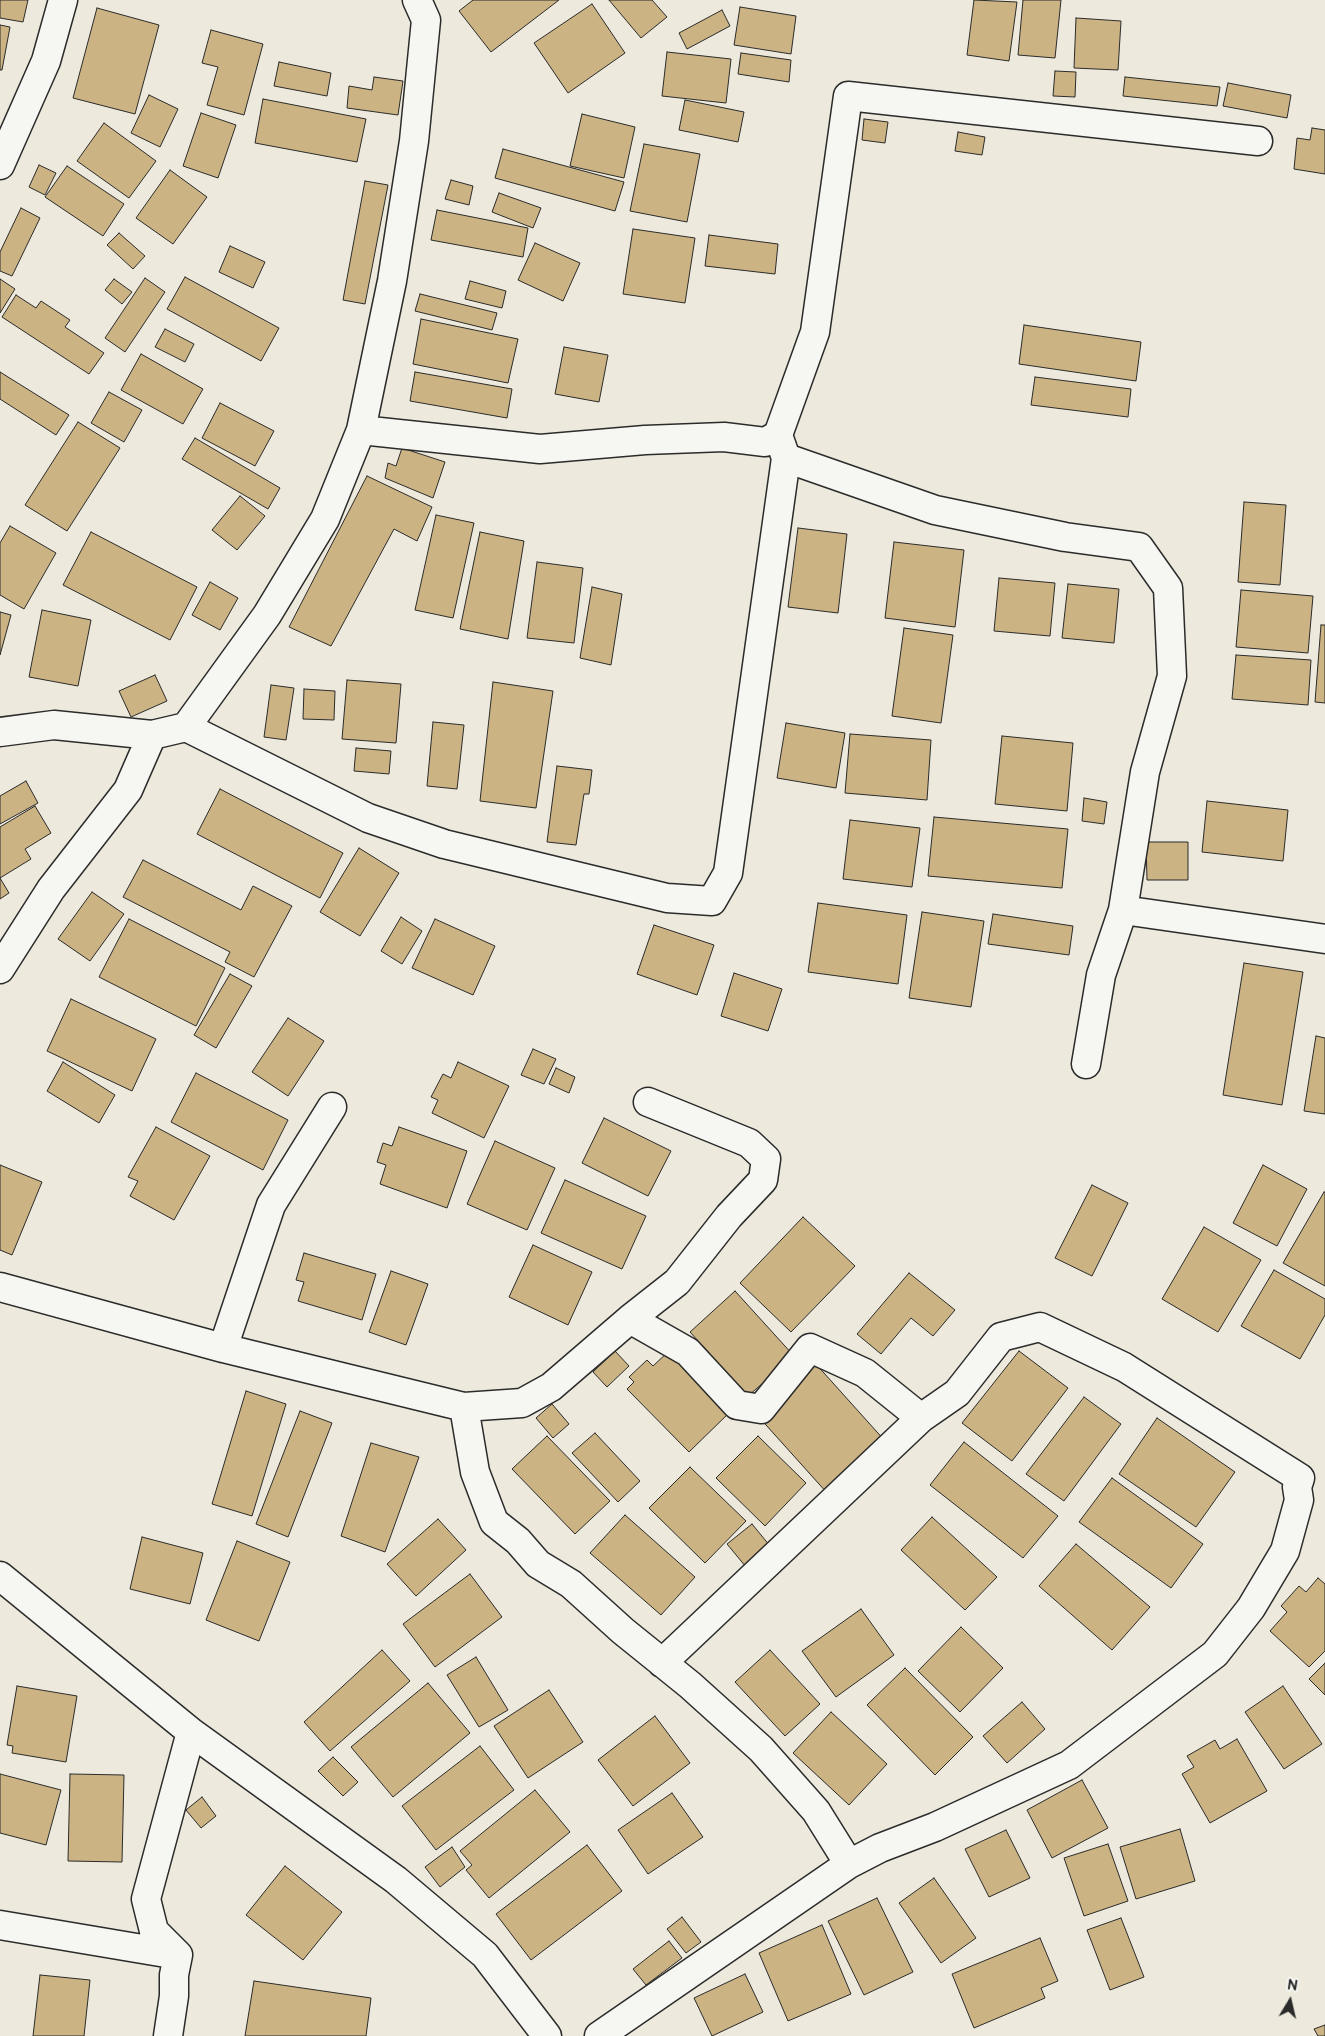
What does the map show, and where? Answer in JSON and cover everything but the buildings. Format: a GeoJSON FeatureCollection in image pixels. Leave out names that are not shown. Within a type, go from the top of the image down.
{"type":"FeatureCollection","features":[{"type":"Feature","properties":{"kind":"street"},"geometry":{"type":"LineString","coordinates":[[0,165],[46,61],[63,0]]}},
{"type":"Feature","properties":{"kind":"street"},"geometry":{"type":"LineString","coordinates":[[186,727],[267,615],[320,527],[360,430],[393,272],[414,141],[425,7]]}},
{"type":"Feature","properties":{"kind":"street"},"geometry":{"type":"LineString","coordinates":[[0,732],[54,725],[152,735],[186,727],[368,818],[444,844],[667,898],[712,900],[728,873],[782,446],[815,332],[848,96],[1258,141]]}},
{"type":"Feature","properties":{"kind":"street"},"geometry":{"type":"LineString","coordinates":[[360,430],[540,449],[645,440],[724,437],[765,442],[782,446],[935,510],[1065,537],[1139,548],[1168,588],[1172,676],[1145,772],[1124,910],[1101,975],[1086,1064]]}},
{"type":"Feature","properties":{"kind":"street"},"geometry":{"type":"LineString","coordinates":[[0,969],[51,889],[128,790],[152,735]]}},
{"type":"Feature","properties":{"kind":"street"},"geometry":{"type":"LineString","coordinates":[[1124,910],[1325,939]]}},
{"type":"Feature","properties":{"kind":"street"},"geometry":{"type":"LineString","coordinates":[[0,1287],[223,1348],[464,1407],[522,1403],[551,1387],[630,1319],[677,1282],[729,1216],[763,1180],[766,1159],[749,1143],[648,1102]]}},
{"type":"Feature","properties":{"kind":"street"},"geometry":{"type":"LineString","coordinates":[[223,1348],[271,1205],[332,1107]]}},
{"type":"Feature","properties":{"kind":"street"},"geometry":{"type":"LineString","coordinates":[[630,1319],[688,1352],[737,1405],[762,1409],[810,1348],[865,1373],[922,1418]]}},
{"type":"Feature","properties":{"kind":"street"},"geometry":{"type":"LineString","coordinates":[[599,2036],[849,1864],[880,1848],[936,1827],[1069,1765],[1215,1654],[1251,1608],[1284,1551],[1299,1500],[1297,1487],[1300,1478],[1124,1367],[1040,1327],[1001,1336],[957,1393],[922,1418],[662,1663]]}},
{"type":"Feature","properties":{"kind":"street"},"geometry":{"type":"LineString","coordinates":[[464,1407],[474,1472],[494,1522],[518,1541],[538,1564],[571,1584],[623,1631],[690,1685],[761,1749],[816,1811],[849,1864]]}},
{"type":"Feature","properties":{"kind":"street"},"geometry":{"type":"LineString","coordinates":[[0,1576],[192,1732],[396,1880],[485,1955],[547,2036]]}},
{"type":"Feature","properties":{"kind":"street"},"geometry":{"type":"LineString","coordinates":[[178,1956],[154,1931],[146,1899],[192,1732]]}},
{"type":"Feature","properties":{"kind":"street"},"geometry":{"type":"LineString","coordinates":[[0,1925],[178,1956]]}},
{"type":"Feature","properties":{"kind":"street"},"geometry":{"type":"LineString","coordinates":[[168,2036],[174,1996],[174,1975],[178,1956]]}}]}
